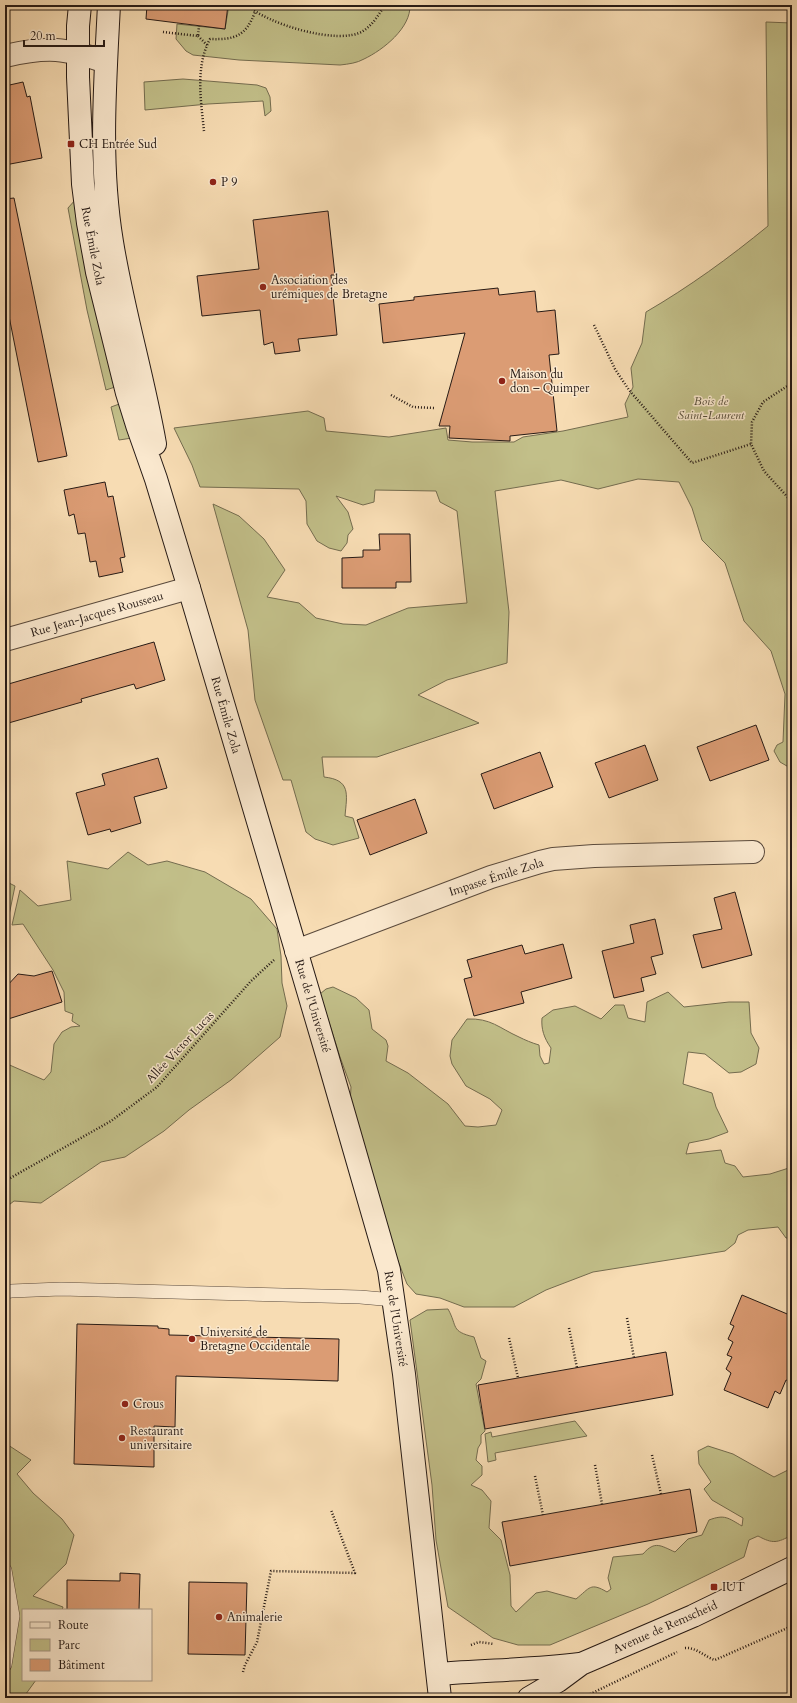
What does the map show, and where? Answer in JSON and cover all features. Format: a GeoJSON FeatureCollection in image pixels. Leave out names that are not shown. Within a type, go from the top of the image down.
{"type":"FeatureCollection","features":[{"type":"Feature","properties":{"kind":"street","name":"Rue Émile Zola"},"geometry":{"type":"LineString","coordinates":[[80,5],[78,26],[79,122],[83,184],[90,237],[104,304],[127,392],[156,479],[189,588],[296,951]]}},
{"type":"Feature","properties":{"kind":"street","name":"Rue Émile Zola"},"geometry":{"type":"LineString","coordinates":[[109,5],[104,154],[109,222],[120,285],[156,448],[156,479]]}},
{"type":"Feature","properties":{"kind":"street"},"geometry":{"type":"LineString","coordinates":[[5,56],[44,49],[79,53],[106,62]]}},
{"type":"Feature","properties":{"kind":"street","name":"Rue Jean-Jacques Rousseau"},"geometry":{"type":"LineString","coordinates":[[5,640],[189,588]]}},
{"type":"Feature","properties":{"kind":"street","name":"Impasse Émile Zola"},"geometry":{"type":"LineString","coordinates":[[296,951],[491,877],[553,859],[594,856],[753,852]]}},
{"type":"Feature","properties":{"kind":"street","name":"Rue de l'Université"},"geometry":{"type":"LineString","coordinates":[[296,951],[384,1249],[394,1300],[440,1698]]}},
{"type":"Feature","properties":{"kind":"street","name":"Avenue de Remscheid"},"geometry":{"type":"LineString","coordinates":[[529,1698],[558,1681],[581,1664],[692,1616],[792,1568]]}},
{"type":"Feature","properties":{"kind":"street","name":"Avenue de Remscheid"},"geometry":{"type":"LineString","coordinates":[[438,1674],[474,1671],[531,1670],[581,1664]]}},
{"type":"Feature","properties":{"kind":"lane"},"geometry":{"type":"LineString","coordinates":[[5,1292],[61,1289],[360,1297],[394,1300]]}},
{"type":"Feature","properties":{"kind":"lane"},"geometry":{"type":"LineString","coordinates":[[5,1570],[13,1616],[5,1665]]}},
{"type":"Feature","properties":{"kind":"path"},"geometry":{"type":"LineString","coordinates":[[247,5],[255,12],[269,19],[322,35],[354,34],[363,31],[372,24],[385,5]]}},
{"type":"Feature","properties":{"kind":"path"},"geometry":{"type":"LineString","coordinates":[[204,131],[201,70],[210,38],[232,38],[239,36],[249,26],[255,12]]}},
{"type":"Feature","properties":{"kind":"path"},"geometry":{"type":"LineString","coordinates":[[198,36],[199,26]]}},
{"type":"Feature","properties":{"kind":"path"},"geometry":{"type":"LineString","coordinates":[[163,32],[198,36],[207,45]]}},
{"type":"Feature","properties":{"kind":"path"},"geometry":{"type":"LineString","coordinates":[[594,325],[615,369],[629,390],[692,463],[752,444]]}},
{"type":"Feature","properties":{"kind":"path"},"geometry":{"type":"LineString","coordinates":[[792,383],[763,402],[752,422],[752,444],[764,471],[792,502]]}},
{"type":"Feature","properties":{"kind":"path"},"geometry":{"type":"LineString","coordinates":[[391,395],[413,407],[434,408]]}},
{"type":"Feature","properties":{"kind":"path","name":"Allée Victor Lucas"},"geometry":{"type":"LineString","coordinates":[[5,1181],[111,1121],[157,1087],[251,981],[277,958],[296,951]]}},
{"type":"Feature","properties":{"kind":"path"},"geometry":{"type":"LineString","coordinates":[[627,1318],[634,1358]]}},
{"type":"Feature","properties":{"kind":"path"},"geometry":{"type":"LineString","coordinates":[[568,1328],[577,1368]]}},
{"type":"Feature","properties":{"kind":"path"},"geometry":{"type":"LineString","coordinates":[[509,1338],[518,1378]]}},
{"type":"Feature","properties":{"kind":"path"},"geometry":{"type":"LineString","coordinates":[[652,1455],[661,1494]]}},
{"type":"Feature","properties":{"kind":"path"},"geometry":{"type":"LineString","coordinates":[[595,1465],[602,1504]]}},
{"type":"Feature","properties":{"kind":"path"},"geometry":{"type":"LineString","coordinates":[[535,1476],[543,1514]]}},
{"type":"Feature","properties":{"kind":"path"},"geometry":{"type":"LineString","coordinates":[[243,1672],[257,1642],[262,1609],[271,1571],[355,1573],[331,1510]]}},
{"type":"Feature","properties":{"kind":"path"},"geometry":{"type":"LineString","coordinates":[[582,1698],[687,1647],[697,1650],[706,1657],[715,1660],[792,1626]]}},
{"type":"Feature","properties":{"kind":"path"},"geometry":{"type":"LineString","coordinates":[[471,1644],[479,1642],[499,1646]]}},
{"type":"Feature","properties":{"kind":"green space"},"geometry":{"type":"Polygon","coordinates":[[[229,5],[410,5],[406,22],[401,30],[387,44],[359,61],[347,64],[340,65],[239,60],[193,55],[186,51],[176,39],[177,24],[225,29],[229,5]]]}},
{"type":"Feature","properties":{"kind":"green space","name":"Bois de Saint-Laurent"},"geometry":{"type":"Polygon","coordinates":[[[766,22],[792,23],[792,769],[780,762],[774,751],[777,745],[783,742],[785,694],[771,651],[744,621],[725,563],[702,540],[692,508],[679,482],[638,479],[598,489],[561,480],[495,491],[509,612],[507,663],[447,680],[418,695],[479,723],[377,757],[322,757],[324,777],[339,781],[345,789],[345,816],[353,818],[359,838],[333,845],[315,839],[306,832],[291,780],[283,780],[255,700],[248,630],[213,504],[239,516],[264,539],[285,570],[267,597],[299,603],[316,618],[343,624],[366,625],[408,608],[467,603],[457,511],[440,502],[436,491],[375,490],[374,502],[363,505],[336,496],[348,512],[353,529],[348,535],[347,543],[341,551],[329,548],[317,541],[307,524],[306,501],[299,489],[200,487],[192,465],[174,428],[308,411],[324,418],[326,431],[389,437],[446,428],[448,440],[472,442],[514,442],[523,437],[563,431],[628,417],[625,404],[633,387],[631,368],[642,343],[646,312],[678,293],[708,272],[768,226],[766,22]]]}},
{"type":"Feature","properties":{"kind":"green space"},"geometry":{"type":"Polygon","coordinates":[[[183,79],[257,85],[266,88],[270,97],[271,111],[265,116],[263,101],[145,110],[144,82],[183,79]]]}},
{"type":"Feature","properties":{"kind":"green space"},"geometry":{"type":"Polygon","coordinates":[[[76,199],[115,387],[106,390],[87,310],[68,208],[76,199]]]}},
{"type":"Feature","properties":{"kind":"green space"},"geometry":{"type":"Polygon","coordinates":[[[122,403],[132,438],[119,440],[111,407],[122,403]]]}},
{"type":"Feature","properties":{"kind":"green space"},"geometry":{"type":"Polygon","coordinates":[[[128,852],[148,865],[167,861],[205,872],[251,899],[277,929],[281,956],[282,983],[287,1006],[280,1037],[231,1080],[189,1110],[164,1131],[125,1157],[101,1162],[41,1203],[14,1201],[5,1208],[5,1063],[44,1080],[51,1072],[54,1044],[62,1032],[71,1027],[80,1026],[72,1021],[73,1014],[65,1011],[64,992],[53,970],[23,924],[12,925],[20,890],[38,906],[71,900],[67,861],[108,869],[128,852]]]}},
{"type":"Feature","properties":{"kind":"green space"},"geometry":{"type":"Polygon","coordinates":[[[5,881],[15,886],[5,935],[5,881]]]}},
{"type":"Feature","properties":{"kind":"green space"},"geometry":{"type":"Polygon","coordinates":[[[333,987],[356,998],[369,1010],[372,1029],[386,1040],[388,1046],[386,1061],[408,1073],[448,1104],[465,1126],[478,1127],[496,1125],[502,1110],[490,1099],[466,1086],[452,1064],[450,1056],[452,1040],[467,1019],[489,1022],[512,1034],[539,1045],[540,1056],[544,1064],[549,1063],[551,1048],[546,1041],[542,1026],[542,1018],[553,1010],[575,1006],[601,1019],[615,1005],[624,1005],[628,1018],[645,1022],[647,1002],[668,992],[684,1007],[729,1002],[749,1002],[751,1033],[759,1048],[756,1064],[741,1072],[729,1073],[705,1054],[688,1052],[683,1084],[712,1093],[716,1107],[728,1132],[709,1139],[689,1143],[686,1154],[721,1150],[725,1163],[735,1166],[743,1177],[770,1174],[792,1167],[792,1238],[786,1238],[778,1227],[748,1230],[738,1235],[735,1243],[725,1251],[593,1272],[546,1290],[514,1307],[464,1307],[440,1298],[416,1294],[407,1284],[386,1230],[350,1104],[351,1087],[320,994],[326,989],[333,987]]]}},
{"type":"Feature","properties":{"kind":"green space"},"geometry":{"type":"Polygon","coordinates":[[[448,1309],[456,1328],[461,1333],[474,1337],[481,1358],[486,1361],[481,1379],[476,1384],[485,1431],[481,1435],[481,1443],[478,1448],[476,1460],[482,1466],[482,1475],[471,1485],[482,1490],[491,1501],[489,1528],[501,1540],[510,1575],[511,1606],[516,1612],[536,1593],[547,1591],[576,1599],[587,1589],[593,1587],[597,1587],[607,1592],[611,1589],[608,1578],[613,1557],[643,1554],[651,1547],[655,1546],[662,1546],[675,1552],[688,1539],[702,1535],[709,1520],[723,1517],[742,1526],[743,1518],[712,1500],[704,1489],[711,1482],[699,1464],[698,1451],[708,1446],[733,1454],[774,1477],[792,1468],[792,1535],[775,1542],[758,1536],[749,1540],[744,1557],[648,1604],[550,1645],[518,1645],[493,1638],[448,1607],[436,1540],[432,1485],[410,1320],[427,1310],[448,1309]]]}},
{"type":"Feature","properties":{"kind":"green space"},"geometry":{"type":"Polygon","coordinates":[[[575,1421],[587,1436],[495,1453],[496,1460],[488,1462],[485,1434],[491,1432],[492,1437],[575,1421]]]}},
{"type":"Feature","properties":{"kind":"green space"},"geometry":{"type":"Polygon","coordinates":[[[5,1443],[31,1460],[17,1474],[33,1493],[62,1519],[74,1535],[66,1564],[33,1596],[63,1607],[62,1609],[22,1609],[22,1681],[35,1681],[23,1698],[5,1698],[5,1443]]]}},
{"type":"Feature","properties":{"kind":"building"},"geometry":{"type":"Polygon","coordinates":[[[147,5],[228,5],[225,29],[146,19],[147,5]]]}},
{"type":"Feature","properties":{"kind":"building"},"geometry":{"type":"Polygon","coordinates":[[[23,82],[27,97],[30,96],[42,158],[5,165],[5,86],[23,82]]]}},
{"type":"Feature","properties":{"kind":"building"},"geometry":{"type":"Polygon","coordinates":[[[14,198],[67,456],[38,462],[5,296],[5,199],[14,198]]]}},
{"type":"Feature","properties":{"kind":"building","name":"Association des urémiques de Bretagne"},"geometry":{"type":"Polygon","coordinates":[[[328,211],[335,275],[331,275],[337,335],[298,339],[300,351],[275,354],[273,342],[264,345],[260,310],[202,316],[197,276],[259,269],[253,220],[328,211]]]}},
{"type":"Feature","properties":{"kind":"building","name":"Maison du don – Quimper"},"geometry":{"type":"Polygon","coordinates":[[[498,288],[499,295],[535,291],[537,312],[555,310],[559,354],[549,355],[557,431],[510,436],[510,441],[449,438],[450,426],[439,426],[465,333],[383,343],[379,304],[414,300],[414,297],[498,288]]]}},
{"type":"Feature","properties":{"kind":"building"},"geometry":{"type":"Polygon","coordinates":[[[105,482],[108,497],[113,496],[125,557],[120,558],[123,572],[99,577],[96,561],[90,562],[85,533],[78,534],[74,514],[69,516],[64,490],[105,482]]]}},
{"type":"Feature","properties":{"kind":"building"},"geometry":{"type":"Polygon","coordinates":[[[379,534],[410,534],[411,582],[396,582],[396,588],[342,588],[342,558],[363,557],[363,550],[380,550],[379,534]]]}},
{"type":"Feature","properties":{"kind":"building"},"geometry":{"type":"Polygon","coordinates":[[[154,642],[165,680],[136,689],[134,684],[81,699],[82,702],[5,724],[5,685],[154,642]]]}},
{"type":"Feature","properties":{"kind":"building"},"geometry":{"type":"Polygon","coordinates":[[[756,725],[769,760],[710,781],[697,747],[756,725]]]}},
{"type":"Feature","properties":{"kind":"building"},"geometry":{"type":"Polygon","coordinates":[[[645,745],[658,780],[609,798],[595,763],[645,745]]]}},
{"type":"Feature","properties":{"kind":"building"},"geometry":{"type":"Polygon","coordinates":[[[540,752],[553,787],[494,809],[481,774],[540,752]]]}},
{"type":"Feature","properties":{"kind":"building"},"geometry":{"type":"Polygon","coordinates":[[[158,758],[167,788],[134,797],[141,823],[111,832],[110,829],[88,835],[76,793],[105,785],[102,774],[158,758]]]}},
{"type":"Feature","properties":{"kind":"building"},"geometry":{"type":"Polygon","coordinates":[[[415,799],[427,833],[370,855],[357,820],[415,799]]]}},
{"type":"Feature","properties":{"kind":"building"},"geometry":{"type":"Polygon","coordinates":[[[735,892],[752,955],[702,968],[693,935],[722,929],[714,898],[735,892]]]}},
{"type":"Feature","properties":{"kind":"building"},"geometry":{"type":"Polygon","coordinates":[[[655,919],[663,954],[651,957],[656,974],[641,978],[644,991],[614,998],[602,951],[634,943],[630,925],[655,919]]]}},
{"type":"Feature","properties":{"kind":"building"},"geometry":{"type":"Polygon","coordinates":[[[563,944],[572,978],[521,992],[524,1003],[474,1016],[464,979],[472,977],[467,960],[522,945],[525,954],[563,944]]]}},
{"type":"Feature","properties":{"kind":"building"},"geometry":{"type":"Polygon","coordinates":[[[52,971],[62,1002],[5,1020],[5,988],[18,974],[34,976],[52,971]]]}},
{"type":"Feature","properties":{"kind":"building"},"geometry":{"type":"Polygon","coordinates":[[[742,1295],[792,1316],[792,1382],[786,1380],[780,1394],[775,1391],[768,1408],[724,1390],[731,1373],[726,1369],[732,1357],[727,1355],[733,1342],[728,1339],[734,1326],[730,1324],[742,1295]]]}},
{"type":"Feature","properties":{"kind":"building","name":"Crous"},"geometry":{"type":"Polygon","coordinates":[[[77,1324],[158,1326],[158,1328],[169,1329],[169,1335],[339,1339],[338,1381],[176,1376],[175,1427],[154,1426],[154,1467],[74,1464],[77,1324]]]}},
{"type":"Feature","properties":{"kind":"building"},"geometry":{"type":"Polygon","coordinates":[[[666,1352],[673,1395],[485,1429],[478,1385],[666,1352]]]}},
{"type":"Feature","properties":{"kind":"building"},"geometry":{"type":"Polygon","coordinates":[[[690,1489],[697,1532],[510,1566],[502,1522],[690,1489]]]}},
{"type":"Feature","properties":{"kind":"building"},"geometry":{"type":"Polygon","coordinates":[[[120,1573],[140,1574],[139,1609],[67,1609],[67,1580],[120,1581],[120,1573]]]}},
{"type":"Feature","properties":{"kind":"building"},"geometry":{"type":"Polygon","coordinates":[[[189,1582],[247,1583],[245,1655],[188,1654],[189,1582]]]}},
{"type":"Feature","properties":{"kind":"place","name":"CH Entrée Sud"},"geometry":{"type":"Point","coordinates":[71,144]}},
{"type":"Feature","properties":{"kind":"place","name":"P 9"},"geometry":{"type":"Point","coordinates":[213,182]}},
{"type":"Feature","properties":{"kind":"place","name":"Association des urémiques de Bretagne"},"geometry":{"type":"Point","coordinates":[263,287]}},
{"type":"Feature","properties":{"kind":"place","name":"Maison du don – Quimper"},"geometry":{"type":"Point","coordinates":[502,381]}},
{"type":"Feature","properties":{"kind":"place","name":"Université de Bretagne Occidentale"},"geometry":{"type":"Point","coordinates":[192,1339]}},
{"type":"Feature","properties":{"kind":"place","name":"Crous"},"geometry":{"type":"Point","coordinates":[125,1404]}},
{"type":"Feature","properties":{"kind":"place","name":"Restaurant universitaire"},"geometry":{"type":"Point","coordinates":[122,1438]}},
{"type":"Feature","properties":{"kind":"place","name":"IUT"},"geometry":{"type":"Point","coordinates":[714,1587]}},
{"type":"Feature","properties":{"kind":"place","name":"Animalerie"},"geometry":{"type":"Point","coordinates":[219,1617]}}]}
